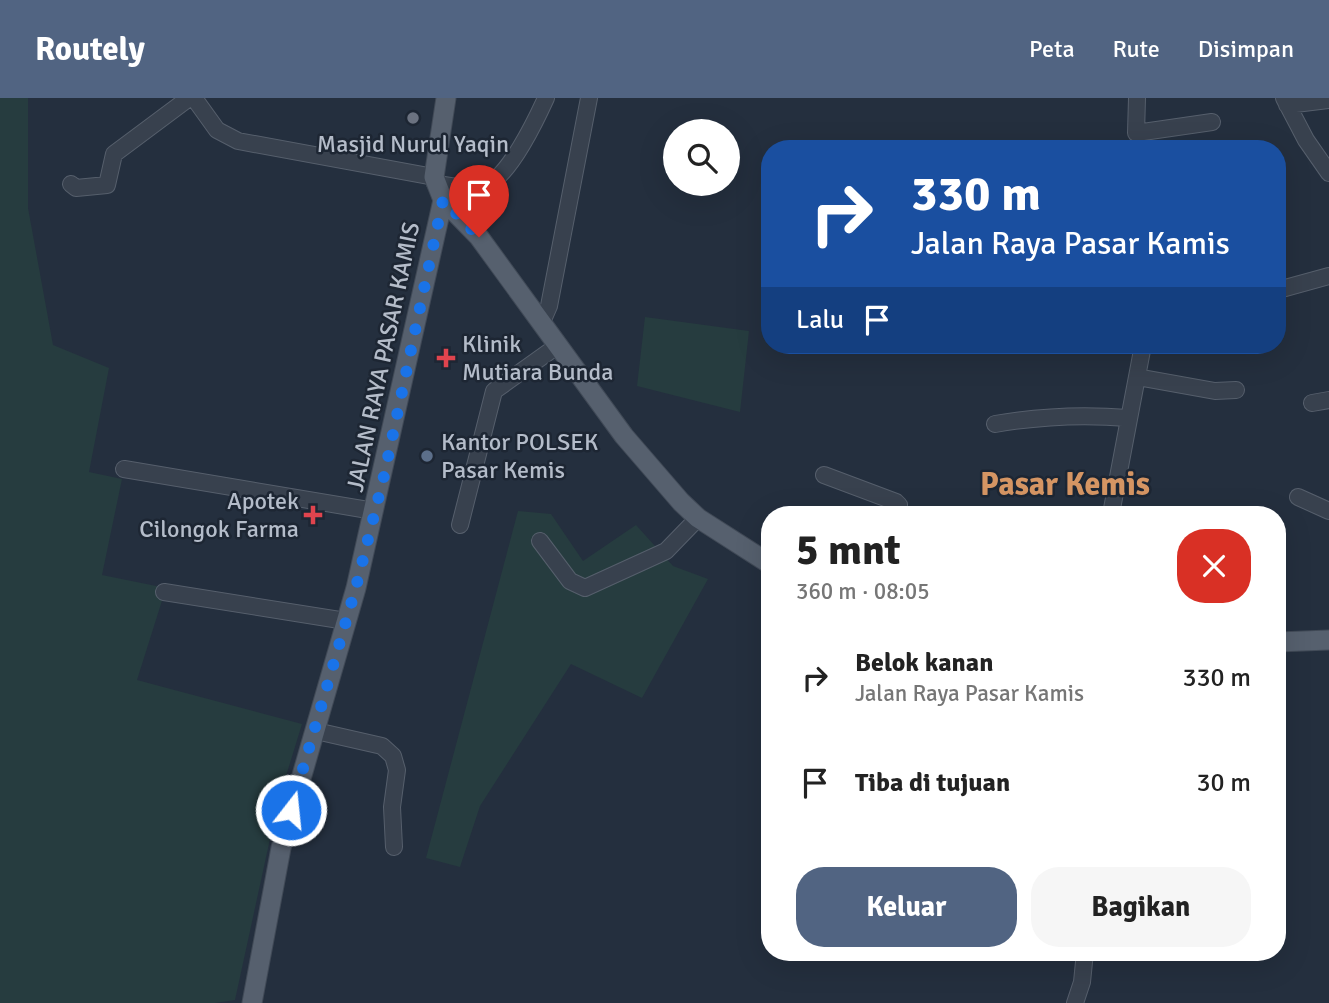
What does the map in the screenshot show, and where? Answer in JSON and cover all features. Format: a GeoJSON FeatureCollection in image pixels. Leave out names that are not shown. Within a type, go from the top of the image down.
{"type":"FeatureCollection","features":[{"type":"Feature","properties":{"kind":"main road"},"geometry":{"type":"LineString","coordinates":[[437,187],[435,151],[446,98]]}},
{"type":"Feature","properties":{"kind":"main road","name":"JALAN RAYA PASAR KAMIS"},"geometry":{"type":"LineString","coordinates":[[437,187],[479,237],[624,436],[698,518],[761,558]]}},
{"type":"Feature","properties":{"kind":"main road","name":"JALAN RAYA PASAR KAMIS"},"geometry":{"type":"LineString","coordinates":[[252,1003],[281,848],[295,792],[316,731],[374,511],[437,187]]}},
{"type":"Feature","properties":{"kind":"main road"},"geometry":{"type":"LineString","coordinates":[[1286,642],[1329,640]]}},
{"type":"Feature","properties":{"kind":"street"},"geometry":{"type":"LineString","coordinates":[[71,184],[76,188],[107,185],[114,154],[191,98],[217,130],[238,141],[437,187],[476,187],[493,181],[511,162],[547,98]]}},
{"type":"Feature","properties":{"kind":"street"},"geometry":{"type":"LineString","coordinates":[[542,323],[554,279],[589,98]]}},
{"type":"Feature","properties":{"kind":"street"},"geometry":{"type":"LineString","coordinates":[[1136,140],[1137,98]]}},
{"type":"Feature","properties":{"kind":"street"},"geometry":{"type":"LineString","coordinates":[[1329,100],[1286,101],[1329,173]]}},
{"type":"Feature","properties":{"kind":"street"},"geometry":{"type":"LineString","coordinates":[[1140,140],[1212,122]]}},
{"type":"Feature","properties":{"kind":"street"},"geometry":{"type":"LineString","coordinates":[[1286,288],[1329,276]]}},
{"type":"Feature","properties":{"kind":"street"},"geometry":{"type":"LineString","coordinates":[[460,525],[494,391],[556,346]]}},
{"type":"Feature","properties":{"kind":"street"},"geometry":{"type":"LineString","coordinates":[[1112,506],[1141,354]]}},
{"type":"Feature","properties":{"kind":"street"},"geometry":{"type":"LineString","coordinates":[[1137,377],[1215,391],[1236,390]]}},
{"type":"Feature","properties":{"kind":"street"},"geometry":{"type":"LineString","coordinates":[[1312,403],[1329,400]]}},
{"type":"Feature","properties":{"kind":"street"},"geometry":{"type":"LineString","coordinates":[[995,424],[1070,414],[1128,418]]}},
{"type":"Feature","properties":{"kind":"street"},"geometry":{"type":"LineString","coordinates":[[124,469],[374,511]]}},
{"type":"Feature","properties":{"kind":"street"},"geometry":{"type":"LineString","coordinates":[[824,475],[896,502],[899,506]]}},
{"type":"Feature","properties":{"kind":"street"},"geometry":{"type":"LineString","coordinates":[[1298,497],[1329,511]]}},
{"type":"Feature","properties":{"kind":"street"},"geometry":{"type":"LineString","coordinates":[[540,541],[570,581],[585,588],[666,551],[698,518]]}},
{"type":"Feature","properties":{"kind":"street"},"geometry":{"type":"LineString","coordinates":[[164,592],[346,621]]}},
{"type":"Feature","properties":{"kind":"street"},"geometry":{"type":"LineString","coordinates":[[316,731],[382,746],[393,756],[397,771],[392,807],[394,846]]}},
{"type":"Feature","properties":{"kind":"street"},"geometry":{"type":"LineString","coordinates":[[1075,1003],[1082,982],[1084,961]]}},
{"type":"Feature","properties":{"kind":"green space"},"geometry":{"type":"Polygon","coordinates":[[[0,98],[28,98],[28,208],[53,345],[109,368],[89,472],[122,479],[102,575],[166,588],[137,680],[302,724],[278,802],[235,1000],[215,1003],[0,1003],[0,98]]]}},
{"type":"Feature","properties":{"kind":"green space"},"geometry":{"type":"Polygon","coordinates":[[[645,317],[749,331],[740,412],[637,386],[645,317]]]}},
{"type":"Feature","properties":{"kind":"green space"},"geometry":{"type":"Polygon","coordinates":[[[518,511],[551,514],[583,561],[636,525],[673,566],[708,579],[642,698],[571,664],[480,806],[460,867],[426,858],[518,511]]]}},
{"type":"Feature","properties":{"kind":"place","name":"Masjid Nurul Yaqin"},"geometry":{"type":"Point","coordinates":[413,118]}},
{"type":"Feature","properties":{"kind":"place","name":"Klinik Mutiara Bunda"},"geometry":{"type":"Point","coordinates":[446,358]}},
{"type":"Feature","properties":{"kind":"place","name":"Kantor POLSEK Pasar Kemis"},"geometry":{"type":"Point","coordinates":[427,456]}},
{"type":"Feature","properties":{"kind":"place","name":"Apotek Cilongok Farma"},"geometry":{"type":"Point","coordinates":[313,515]}},
{"type":"Feature","properties":{"kind":"district","name":"Pasar Kemis"},"geometry":{"type":"Point","coordinates":[1065,484]}},
{"type":"Feature","properties":{"kind":"route"},"geometry":{"type":"LineString","coordinates":[[291,810],[316,731],[379,498],[443,200],[479,237]]}}]}
